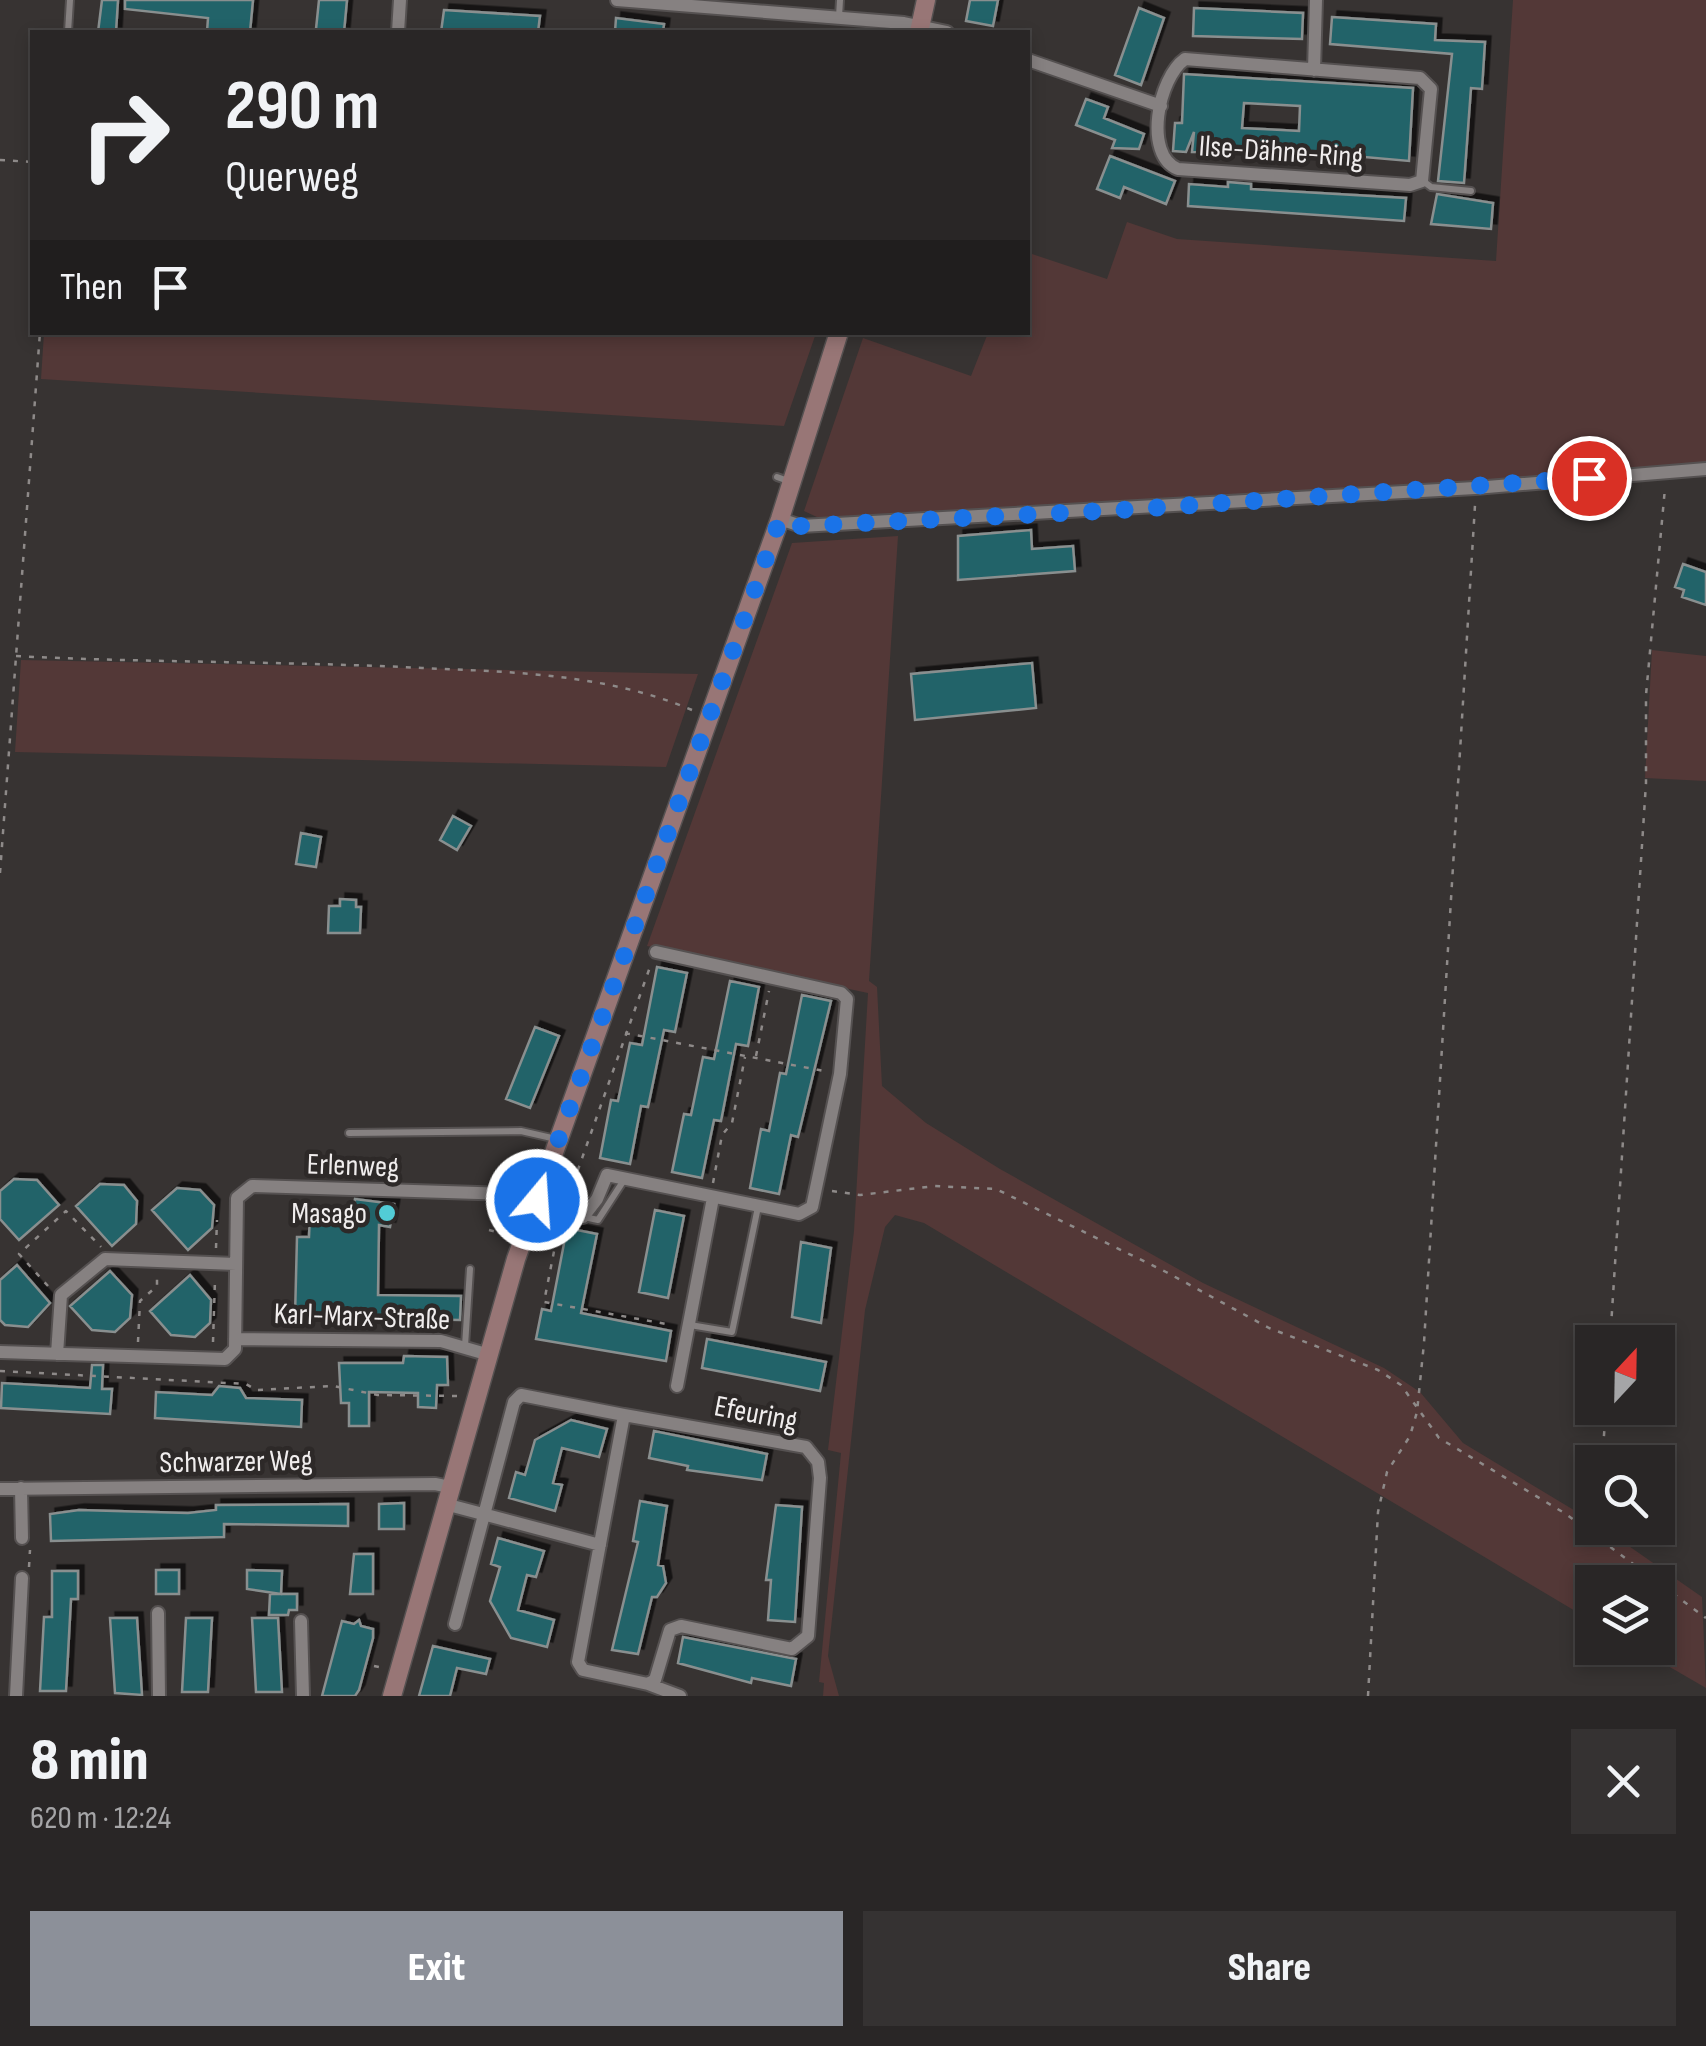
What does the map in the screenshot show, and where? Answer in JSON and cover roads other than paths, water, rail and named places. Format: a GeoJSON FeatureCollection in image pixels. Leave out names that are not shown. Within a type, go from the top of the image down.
{"type":"FeatureCollection","features":[{"type":"Feature","properties":{"kind":"main road"},"geometry":{"type":"LineString","coordinates":[[919,29],[926,0]]}},
{"type":"Feature","properties":{"kind":"main road","name":"Karl-Marx-Straße"},"geometry":{"type":"LineString","coordinates":[[392,1696],[486,1354],[557,1139],[780,519],[785,479],[838,335]]}},
{"type":"Feature","properties":{"kind":"street"},"geometry":{"type":"LineString","coordinates":[[398,30],[400,0]]}},
{"type":"Feature","properties":{"kind":"street"},"geometry":{"type":"LineString","coordinates":[[617,0],[728,4],[919,29]]}},
{"type":"Feature","properties":{"kind":"street"},"geometry":{"type":"LineString","coordinates":[[1314,70],[1316,0]]}},
{"type":"Feature","properties":{"kind":"street","name":"Ilse-Dähne-Ring"},"geometry":{"type":"LineString","coordinates":[[1185,59],[1314,70],[1420,78],[1428,82],[1422,181],[1410,185],[1178,169],[1165,164],[1158,152],[1161,106],[1175,66],[1185,59]]}},
{"type":"Feature","properties":{"kind":"street"},"geometry":{"type":"LineString","coordinates":[[1030,61],[1161,106]]}},
{"type":"Feature","properties":{"kind":"street"},"geometry":{"type":"LineString","coordinates":[[780,519],[801,526],[1475,488],[1706,469]]}},
{"type":"Feature","properties":{"kind":"street"},"geometry":{"type":"LineString","coordinates":[[537,1200],[582,1216],[597,1199],[607,1176],[798,1214],[812,1207],[840,1074],[847,999],[772,977],[656,952]]}},
{"type":"Feature","properties":{"kind":"street","name":"Erlenweg"},"geometry":{"type":"LineString","coordinates":[[235,1339],[237,1198],[252,1186],[512,1194],[537,1200]]}},
{"type":"Feature","properties":{"kind":"street"},"geometry":{"type":"LineString","coordinates":[[677,1386],[712,1198]]}},
{"type":"Feature","properties":{"kind":"street"},"geometry":{"type":"LineString","coordinates":[[57,1354],[61,1296],[105,1259],[236,1264]]}},
{"type":"Feature","properties":{"kind":"street"},"geometry":{"type":"LineString","coordinates":[[0,1352],[225,1359],[234,1349],[235,1339]]}},
{"type":"Feature","properties":{"kind":"street","name":"Karl-Marx-Straße"},"geometry":{"type":"LineString","coordinates":[[235,1339],[440,1341],[486,1354]]}},
{"type":"Feature","properties":{"kind":"street"},"geometry":{"type":"LineString","coordinates":[[455,1624],[514,1402],[520,1395],[624,1415],[578,1662],[583,1670],[648,1684],[680,1696]]}},
{"type":"Feature","properties":{"kind":"street","name":"Efeuring"},"geometry":{"type":"LineString","coordinates":[[624,1415],[806,1447],[818,1462],[820,1478],[808,1636],[792,1649],[681,1626],[670,1630],[654,1680],[648,1684]]}},
{"type":"Feature","properties":{"kind":"street","name":"Schwarzer Weg"},"geometry":{"type":"LineString","coordinates":[[0,1489],[435,1484],[448,1496]]}},
{"type":"Feature","properties":{"kind":"street"},"geometry":{"type":"LineString","coordinates":[[21,1488],[22,1538]]}},
{"type":"Feature","properties":{"kind":"street"},"geometry":{"type":"LineString","coordinates":[[448,1496],[485,1514],[600,1545]]}},
{"type":"Feature","properties":{"kind":"street"},"geometry":{"type":"LineString","coordinates":[[16,1696],[22,1578]]}},
{"type":"Feature","properties":{"kind":"street"},"geometry":{"type":"LineString","coordinates":[[158,1613],[158,1696]]}},
{"type":"Feature","properties":{"kind":"street"},"geometry":{"type":"LineString","coordinates":[[301,1621],[303,1696]]}},
{"type":"Feature","properties":{"kind":"lane"},"geometry":{"type":"LineString","coordinates":[[68,30],[70,0]]}},
{"type":"Feature","properties":{"kind":"lane"},"geometry":{"type":"LineString","coordinates":[[839,18],[840,0]]}},
{"type":"Feature","properties":{"kind":"lane"},"geometry":{"type":"LineString","coordinates":[[1422,181],[1431,187],[1472,192]]}},
{"type":"Feature","properties":{"kind":"lane"},"geometry":{"type":"LineString","coordinates":[[628,942],[656,952]]}},
{"type":"Feature","properties":{"kind":"lane"},"geometry":{"type":"LineString","coordinates":[[349,1133],[521,1131],[557,1139]]}},
{"type":"Feature","properties":{"kind":"lane"},"geometry":{"type":"LineString","coordinates":[[688,1327],[732,1332],[758,1206]]}},
{"type":"Feature","properties":{"kind":"lane"},"geometry":{"type":"LineString","coordinates":[[465,1347],[470,1269]]}},
{"type":"Feature","properties":{"kind":"place","name":"Masago"},"geometry":{"type":"Point","coordinates":[387,1213]}}]}
